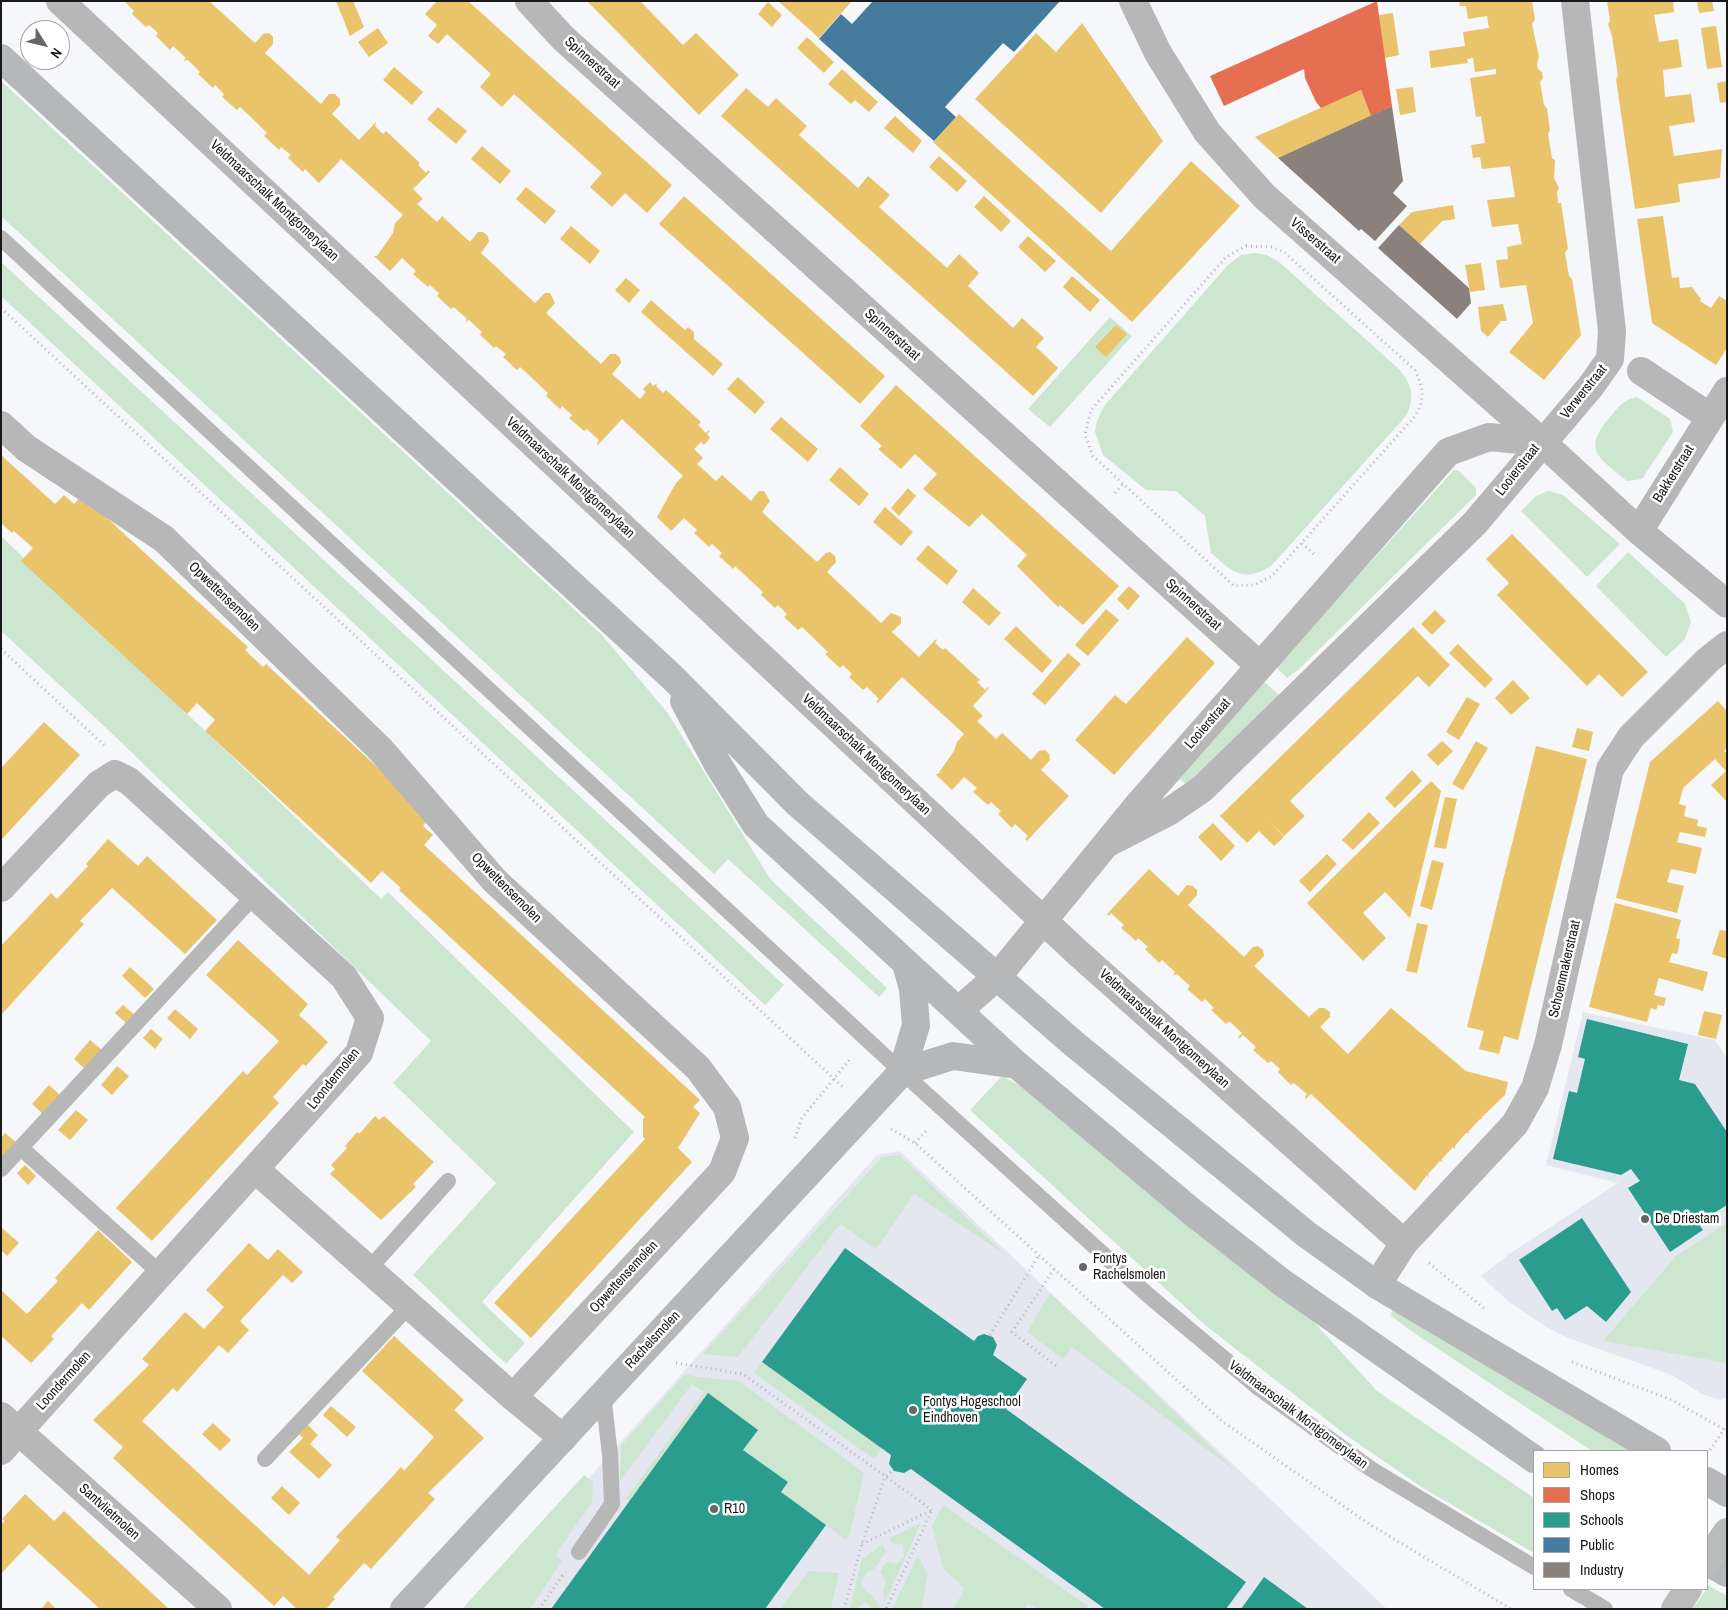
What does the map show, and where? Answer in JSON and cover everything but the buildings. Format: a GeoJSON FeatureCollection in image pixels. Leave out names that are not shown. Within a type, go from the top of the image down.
{"type":"FeatureCollection","features":[{"type":"Feature","properties":{"kind":"main road"},"geometry":{"type":"LineString","coordinates":[[1,58],[672,677],[797,803],[1073,1043],[1306,1234],[1377,1285],[1655,1450]]}},
{"type":"Feature","properties":{"kind":"main road"},"geometry":{"type":"LineString","coordinates":[[672,677],[717,763],[756,825],[1017,1065],[1191,1211],[1280,1281],[1533,1458]]}},
{"type":"Feature","properties":{"kind":"main road","name":"Rachelsmolen"},"geometry":{"type":"LineString","coordinates":[[404,1609],[902,1072],[916,1025],[914,989],[906,963]]}},
{"type":"Feature","properties":{"kind":"main road"},"geometry":{"type":"LineString","coordinates":[[902,1072],[953,1056],[1017,1065]]}},
{"type":"Feature","properties":{"kind":"main road"},"geometry":{"type":"LineString","coordinates":[[1708,1482],[1727,1493]]}},
{"type":"Feature","properties":{"kind":"main road"},"geometry":{"type":"LineString","coordinates":[[1708,1560],[1727,1532]]}},
{"type":"Feature","properties":{"kind":"main road"},"geometry":{"type":"LineString","coordinates":[[1708,1562],[1727,1574]]}},
{"type":"Feature","properties":{"kind":"main road"},"geometry":{"type":"LineString","coordinates":[[1675,1609],[1687,1590]]}},
{"type":"Feature","properties":{"kind":"street","name":"Veldmaarschalk Montgomerylaan"},"geometry":{"type":"LineString","coordinates":[[60,1],[1044,921],[1404,1243]]}},
{"type":"Feature","properties":{"kind":"street","name":"Spinnerstraat"},"geometry":{"type":"LineString","coordinates":[[529,1],[563,38],[1259,665]]}},
{"type":"Feature","properties":{"kind":"street","name":"Visserstraat"},"geometry":{"type":"LineString","coordinates":[[1132,1],[1158,53],[1207,132],[1264,196],[1542,442]]}},
{"type":"Feature","properties":{"kind":"street","name":"Verwerstraat"},"geometry":{"type":"LineString","coordinates":[[1542,442],[1591,386],[1610,359],[1612,331],[1575,1]]}},
{"type":"Feature","properties":{"kind":"street"},"geometry":{"type":"LineString","coordinates":[[1642,371],[1710,417]]}},
{"type":"Feature","properties":{"kind":"street","name":"Bakkerstraat"},"geometry":{"type":"LineString","coordinates":[[1639,531],[1727,391]]}},
{"type":"Feature","properties":{"kind":"street","name":"Opwettensemolen"},"geometry":{"type":"LineString","coordinates":[[1,425],[26,448],[164,539],[380,749],[495,881],[698,1068],[727,1107],[736,1138],[722,1172],[513,1397]]}},
{"type":"Feature","properties":{"kind":"street","name":"Looierstraat"},"geometry":{"type":"LineString","coordinates":[[959,1010],[998,976],[1110,842],[1138,805],[1448,452],[1489,437],[1542,442]]}},
{"type":"Feature","properties":{"kind":"street","name":"Looierstraat"},"geometry":{"type":"LineString","coordinates":[[1110,842],[1170,811],[1202,790],[1475,523],[1542,442]]}},
{"type":"Feature","properties":{"kind":"street"},"geometry":{"type":"LineString","coordinates":[[1542,442],[1639,531],[1727,604]]}},
{"type":"Feature","properties":{"kind":"street","name":"Schoenmakerstraat"},"geometry":{"type":"LineString","coordinates":[[1377,1285],[1404,1243],[1515,1124],[1535,1088],[1548,1045],[1610,769],[1631,737],[1708,660],[1727,645]]}},
{"type":"Feature","properties":{"kind":"street"},"geometry":{"type":"LineString","coordinates":[[1,888],[99,784],[115,774]]}},
{"type":"Feature","properties":{"kind":"street","name":"Loondermolen"},"geometry":{"type":"LineString","coordinates":[[7,1433],[256,1170],[359,1054],[370,1018],[344,976],[129,781],[115,774]]}},
{"type":"Feature","properties":{"kind":"street"},"geometry":{"type":"LineString","coordinates":[[256,1170],[513,1397],[563,1438]]}},
{"type":"Feature","properties":{"kind":"street","name":"Santvlietmolen"},"geometry":{"type":"LineString","coordinates":[[7,1433],[218,1609]]}},
{"type":"Feature","properties":{"kind":"lane","name":"Veldmaarschalk Montgomerylaan"},"geometry":{"type":"LineString","coordinates":[[1,238],[902,1072],[1141,1289],[1259,1388],[1370,1470],[1533,1566]]}},
{"type":"Feature","properties":{"kind":"lane"},"geometry":{"type":"LineString","coordinates":[[1,1169],[254,896]]}},
{"type":"Feature","properties":{"kind":"lane"},"geometry":{"type":"LineString","coordinates":[[21,1148],[160,1273]]}},
{"type":"Feature","properties":{"kind":"lane"},"geometry":{"type":"LineString","coordinates":[[368,1269],[448,1181]]}},
{"type":"Feature","properties":{"kind":"lane"},"geometry":{"type":"LineString","coordinates":[[265,1459],[410,1305]]}},
{"type":"Feature","properties":{"kind":"lane"},"geometry":{"type":"LineString","coordinates":[[579,1552],[612,1504],[603,1394]]}},
{"type":"Feature","properties":{"kind":"lane"},"geometry":{"type":"LineString","coordinates":[[1573,1590],[1605,1609]]}},
{"type":"Feature","properties":{"kind":"path"},"geometry":{"type":"LineString","coordinates":[[1246,246],[1271,247],[1284,252],[1415,370],[1423,388],[1422,404],[1416,416],[1272,576],[1254,585],[1234,586],[1093,456],[1085,435],[1091,410],[1226,257],[1246,246]]}},
{"type":"Feature","properties":{"kind":"path"},"geometry":{"type":"LineString","coordinates":[[1,308],[892,1130],[915,1143],[1222,1421],[1369,1524],[1511,1609]]}},
{"type":"Feature","properties":{"kind":"path"},"geometry":{"type":"LineString","coordinates":[[1,649],[111,751],[115,774]]}},
{"type":"Feature","properties":{"kind":"path"},"geometry":{"type":"LineString","coordinates":[[1404,1243],[1487,1311]]}},
{"type":"Feature","properties":{"kind":"path"},"geometry":{"type":"LineString","coordinates":[[990,1335],[1039,1255]]}},
{"type":"Feature","properties":{"kind":"path"},"geometry":{"type":"LineString","coordinates":[[1054,1269],[1012,1332],[1059,1368]]}},
{"type":"Feature","properties":{"kind":"path"},"geometry":{"type":"LineString","coordinates":[[1563,1358],[1672,1400],[1725,1430]]}},
{"type":"Feature","properties":{"kind":"path"},"geometry":{"type":"LineString","coordinates":[[690,1365],[743,1374],[932,1510]]}},
{"type":"Feature","properties":{"kind":"path"},"geometry":{"type":"LineString","coordinates":[[1708,1454],[1727,1425]]}},
{"type":"Feature","properties":{"kind":"path"},"geometry":{"type":"LineString","coordinates":[[844,1609],[862,1544],[885,1477],[893,1470]]}},
{"type":"Feature","properties":{"kind":"path"},"geometry":{"type":"LineString","coordinates":[[862,1544],[932,1510]]}},
{"type":"Feature","properties":{"kind":"path"},"geometry":{"type":"LineString","coordinates":[[886,1609],[932,1510]]}},
{"type":"Feature","properties":{"kind":"path"},"geometry":{"type":"LineString","coordinates":[[539,1609],[579,1552]]}},
{"type":"Feature","properties":{"kind":"shaded area","name":"De Driestam"},"geometry":{"type":"Polygon","coordinates":[[[1583,1012],[1715,1040],[1727,1058],[1727,1397],[1721,1400],[1702,1394],[1672,1375],[1568,1338],[1546,1327],[1508,1301],[1481,1276],[1509,1254],[1618,1183],[1546,1165],[1583,1012]]]}},
{"type":"Feature","properties":{"kind":"shaded area","name":"Fontys Hogeschool Eindhoven"},"geometry":{"type":"Polygon","coordinates":[[[900,1151],[1387,1609],[472,1609],[877,1155],[900,1151]]]}},
{"type":"Feature","properties":{"kind":"green space"},"geometry":{"type":"Polygon","coordinates":[[[1,81],[601,634],[667,712],[771,880],[887,988],[879,997],[728,859],[714,874],[1,216],[1,81]]]}},
{"type":"Feature","properties":{"kind":"green space"},"geometry":{"type":"Polygon","coordinates":[[[1254,253],[1267,255],[1279,262],[1399,369],[1410,386],[1411,404],[1405,417],[1273,564],[1255,574],[1247,575],[1233,571],[1211,553],[1205,516],[1176,491],[1146,490],[1103,455],[1095,432],[1097,421],[1104,406],[1228,265],[1241,255],[1254,253]]]}},
{"type":"Feature","properties":{"kind":"green space"},"geometry":{"type":"Polygon","coordinates":[[[1,262],[784,985],[765,1005],[1,296],[1,262]]]}},
{"type":"Feature","properties":{"kind":"green space"},"geometry":{"type":"Polygon","coordinates":[[[1110,317],[1132,336],[1050,427],[1028,409],[1110,317]]]}},
{"type":"Feature","properties":{"kind":"green space"},"geometry":{"type":"Polygon","coordinates":[[[1637,397],[1670,419],[1673,432],[1642,479],[1627,481],[1608,466],[1597,453],[1595,446],[1596,438],[1601,429],[1616,410],[1625,402],[1637,397]]]}},
{"type":"Feature","properties":{"kind":"green space"},"geometry":{"type":"Polygon","coordinates":[[[1454,470],[1459,471],[1476,488],[1476,495],[1298,670],[1287,678],[1276,667],[1454,470]]]}},
{"type":"Feature","properties":{"kind":"green space"},"geometry":{"type":"Polygon","coordinates":[[[1548,491],[1563,495],[1620,544],[1587,577],[1521,511],[1536,496],[1548,491]]]}},
{"type":"Feature","properties":{"kind":"green space"},"geometry":{"type":"Polygon","coordinates":[[[1,536],[381,899],[388,892],[634,1132],[482,1302],[525,1343],[506,1364],[413,1275],[496,1183],[393,1083],[431,1041],[102,724],[1,631],[1,536]]]}},
{"type":"Feature","properties":{"kind":"green space"},"geometry":{"type":"Polygon","coordinates":[[[1628,552],[1685,604],[1691,622],[1685,639],[1666,657],[1596,586],[1628,552]]]}},
{"type":"Feature","properties":{"kind":"green space"},"geometry":{"type":"Polygon","coordinates":[[[1262,680],[1279,695],[1187,785],[1177,777],[1262,680]]]}},
{"type":"Feature","properties":{"kind":"green space"},"geometry":{"type":"Polygon","coordinates":[[[1002,1076],[1035,1094],[1313,1321],[1377,1391],[1533,1497],[1533,1552],[1420,1486],[1346,1435],[1205,1325],[970,1110],[1002,1076]]]}},
{"type":"Feature","properties":{"kind":"green space"},"geometry":{"type":"Polygon","coordinates":[[[899,1155],[1007,1256],[914,1194],[876,1249],[840,1224],[738,1357],[703,1354],[882,1157],[899,1155]]]}},
{"type":"Feature","properties":{"kind":"green space"},"geometry":{"type":"Polygon","coordinates":[[[1727,1223],[1727,1363],[1603,1341],[1676,1256],[1727,1223]]]}},
{"type":"Feature","properties":{"kind":"green space"},"geometry":{"type":"Polygon","coordinates":[[[1050,1293],[1237,1472],[1072,1347],[1063,1359],[1027,1332],[1050,1293]]]}},
{"type":"Feature","properties":{"kind":"green space"},"geometry":{"type":"Polygon","coordinates":[[[1393,1305],[1633,1450],[1590,1450],[1391,1316],[1393,1305]]]}},
{"type":"Feature","properties":{"kind":"green space"},"geometry":{"type":"Polygon","coordinates":[[[762,1362],[882,1448],[874,1459],[754,1373],[762,1362]]]}},
{"type":"Feature","properties":{"kind":"green space"},"geometry":{"type":"Polygon","coordinates":[[[685,1374],[739,1381],[864,1473],[850,1533],[846,1540],[781,1492],[788,1482],[743,1450],[758,1430],[708,1394],[630,1501],[626,1499],[704,1392],[692,1384],[620,1481],[621,1446],[685,1374]]]}},
{"type":"Feature","properties":{"kind":"green space"},"geometry":{"type":"Polygon","coordinates":[[[584,1475],[593,1482],[592,1502],[555,1555],[562,1561],[530,1609],[462,1609],[584,1475]]]}},
{"type":"Feature","properties":{"kind":"green space"},"geometry":{"type":"Polygon","coordinates":[[[943,1505],[1088,1606],[1086,1609],[1037,1609],[1028,1603],[1024,1609],[953,1609],[965,1589],[943,1568],[932,1526],[943,1505]]]}},
{"type":"Feature","properties":{"kind":"green space"},"geometry":{"type":"Polygon","coordinates":[[[921,1523],[885,1603],[883,1591],[886,1583],[880,1571],[886,1562],[897,1564],[904,1557],[903,1544],[894,1545],[889,1538],[921,1523]]]}},
{"type":"Feature","properties":{"kind":"green space"},"geometry":{"type":"Polygon","coordinates":[[[883,1544],[886,1552],[874,1569],[867,1572],[861,1581],[864,1588],[881,1609],[873,1609],[865,1602],[856,1609],[850,1609],[862,1559],[883,1544]]]}},
{"type":"Feature","properties":{"kind":"green space"},"geometry":{"type":"Polygon","coordinates":[[[918,1556],[928,1575],[922,1607],[924,1609],[892,1609],[918,1556]]]}},
{"type":"Feature","properties":{"kind":"green space"},"geometry":{"type":"Polygon","coordinates":[[[809,1571],[839,1573],[831,1609],[780,1609],[809,1571]]]}},
{"type":"Feature","properties":{"kind":"green space"},"geometry":{"type":"Polygon","coordinates":[[[1708,1586],[1727,1596],[1727,1609],[1692,1609],[1708,1590],[1708,1586]]]}},
{"type":"Feature","properties":{"kind":"place","name":"De Driestam"},"geometry":{"type":"Point","coordinates":[1645,1219]}},
{"type":"Feature","properties":{"kind":"place","name":"Fontys Rachelsmolen"},"geometry":{"type":"Point","coordinates":[1083,1267]}},
{"type":"Feature","properties":{"kind":"place","name":"Fontys Hogeschool Eindhoven"},"geometry":{"type":"Point","coordinates":[913,1410]}},
{"type":"Feature","properties":{"kind":"place","name":"R10"},"geometry":{"type":"Point","coordinates":[714,1509]}}]}
